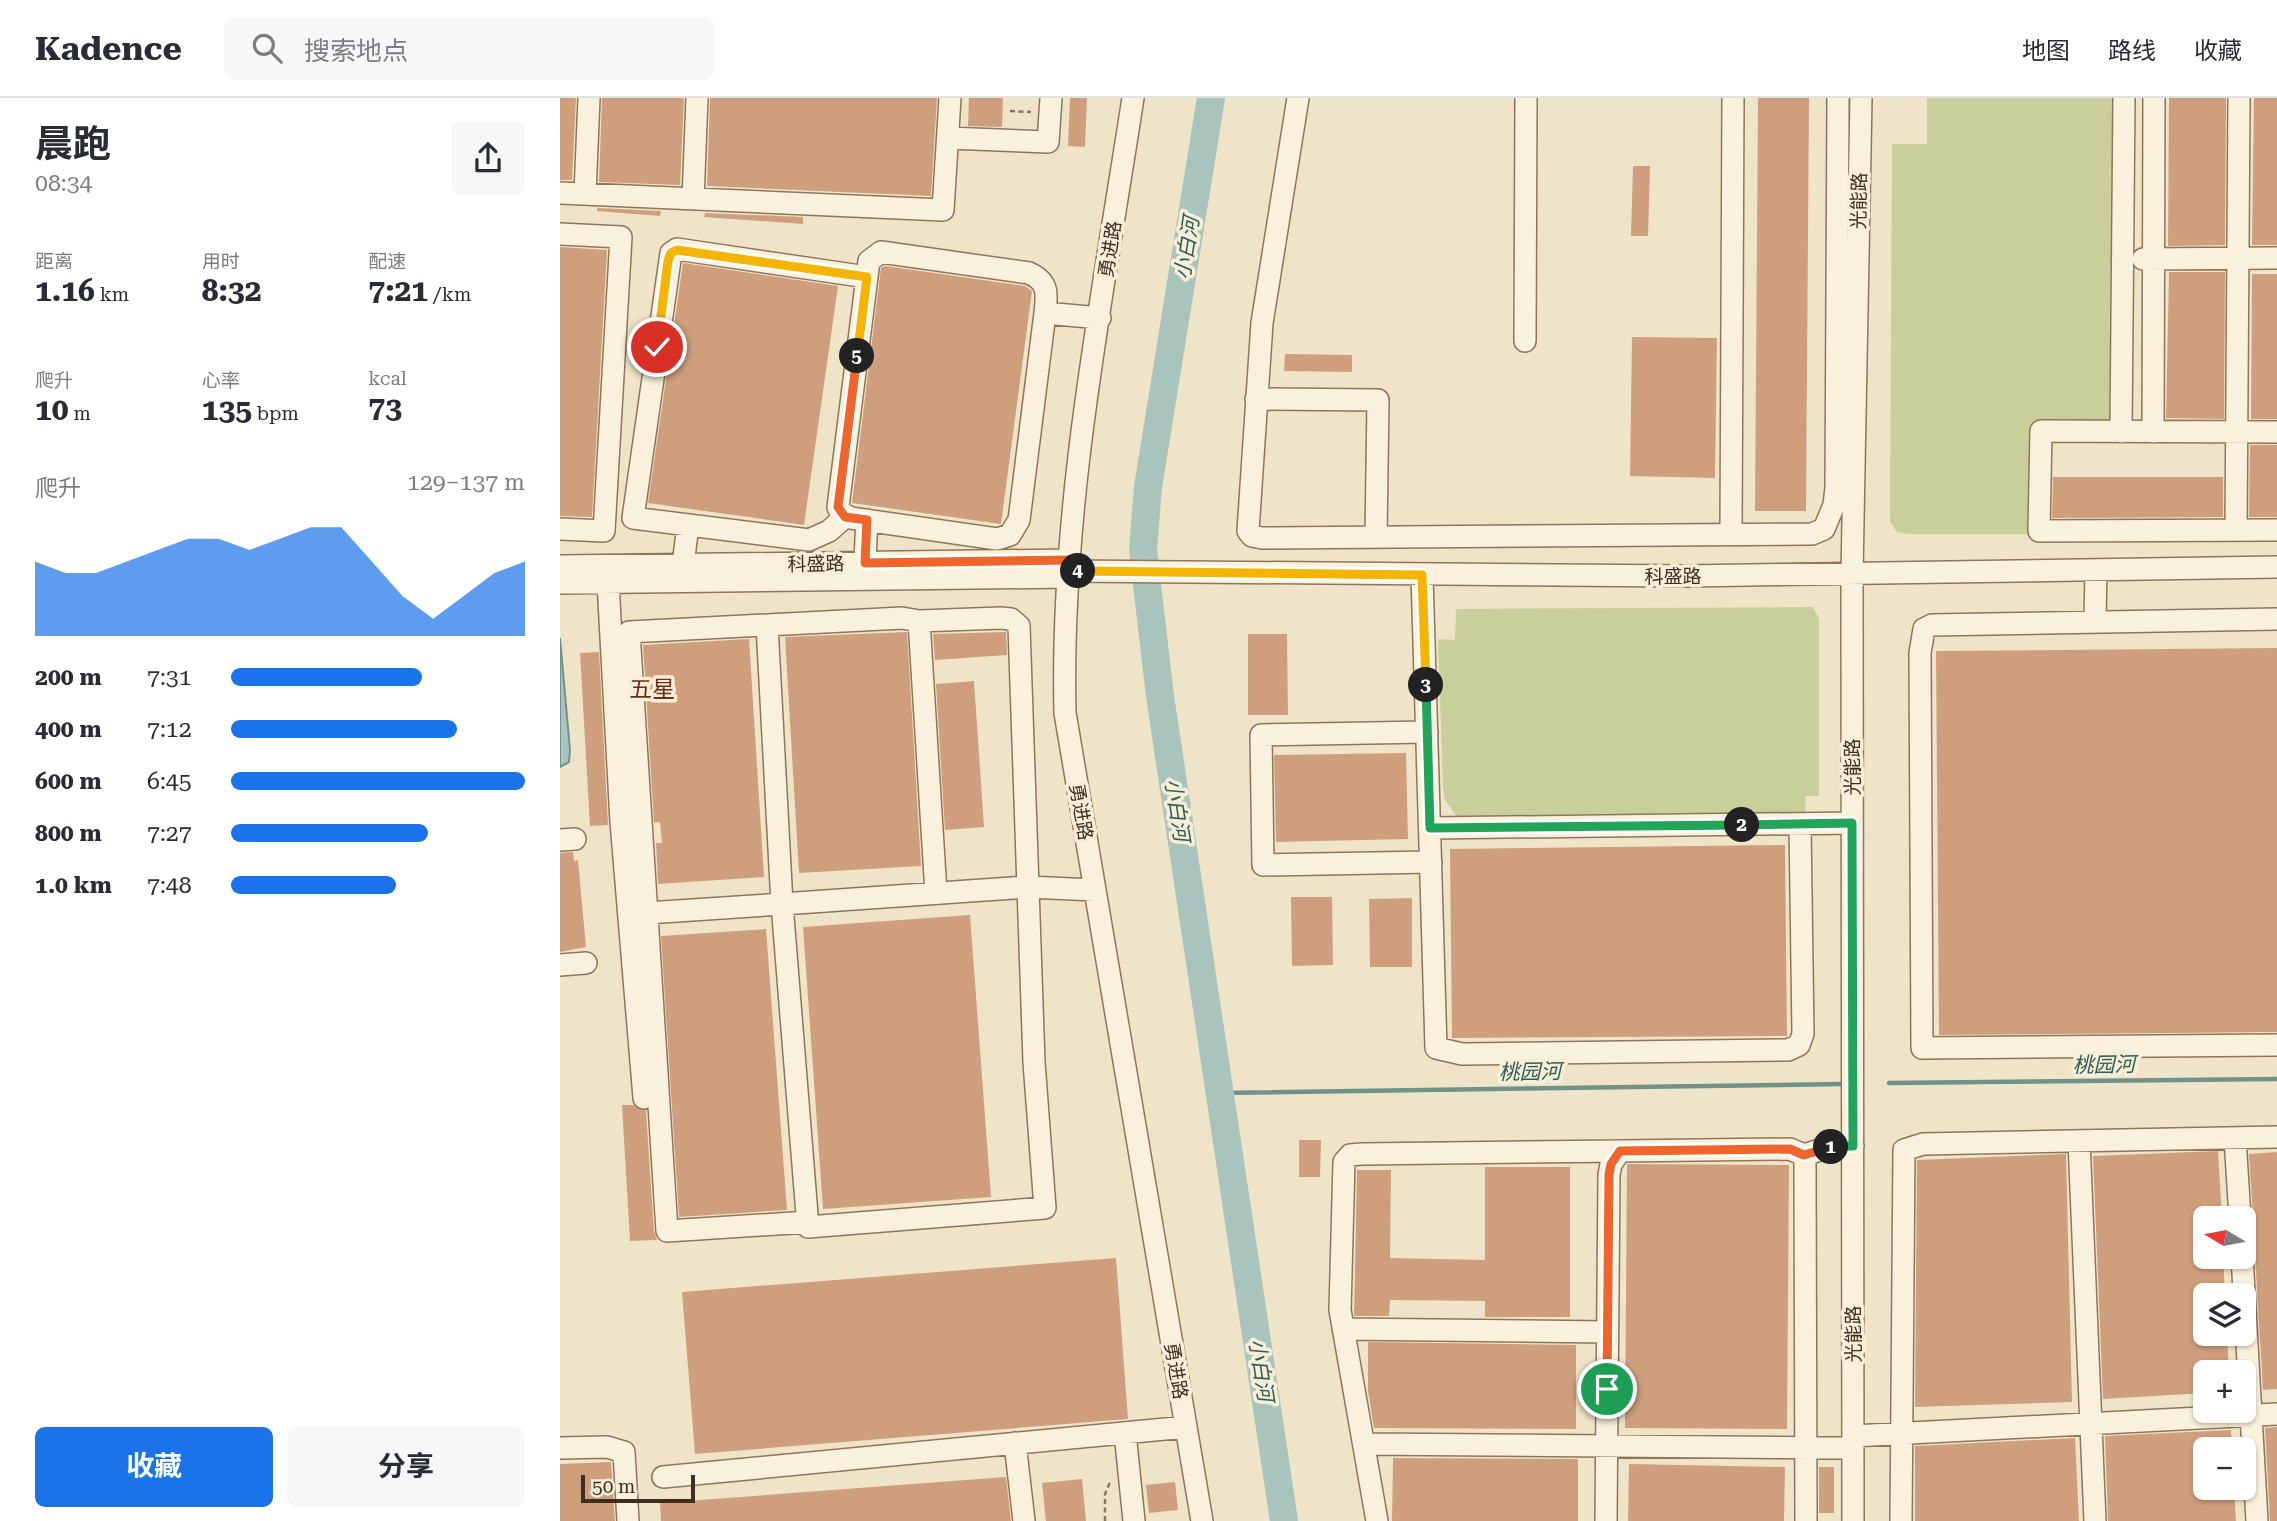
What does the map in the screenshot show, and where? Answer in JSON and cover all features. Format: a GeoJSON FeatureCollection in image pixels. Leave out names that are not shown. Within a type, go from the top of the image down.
{"type":"FeatureCollection","features":[{"type":"Feature","properties":{"kind":"street"},"geometry":{"type":"LineString","coordinates":[[585,194],[589,98]]}},
{"type":"Feature","properties":{"kind":"street"},"geometry":{"type":"LineString","coordinates":[[693,199],[696,98]]}},
{"type":"Feature","properties":{"kind":"street"},"geometry":{"type":"LineString","coordinates":[[560,193],[943,210],[950,98]]}},
{"type":"Feature","properties":{"kind":"street","name":"勇进路"},"geometry":{"type":"LineString","coordinates":[[1133,98],[1081,440],[1070,569],[1065,713],[1202,1521]]}},
{"type":"Feature","properties":{"kind":"street"},"geometry":{"type":"LineString","coordinates":[[1298,98],[1262,323],[1248,531],[1252,536],[1812,534],[1824,529],[1835,505],[1838,98]]}},
{"type":"Feature","properties":{"kind":"street"},"geometry":{"type":"LineString","coordinates":[[1525,341],[1526,98]]}},
{"type":"Feature","properties":{"kind":"street"},"geometry":{"type":"LineString","coordinates":[[1731,534],[1733,98]]}},
{"type":"Feature","properties":{"kind":"street","name":"光能路"},"geometry":{"type":"LineString","coordinates":[[1853,1521],[1852,574],[1860,98]]}},
{"type":"Feature","properties":{"kind":"street"},"geometry":{"type":"LineString","coordinates":[[2121,432],[2124,98]]}},
{"type":"Feature","properties":{"kind":"street"},"geometry":{"type":"LineString","coordinates":[[2153,432],[2154,98]]}},
{"type":"Feature","properties":{"kind":"street"},"geometry":{"type":"LineString","coordinates":[[2236,530],[2239,98]]}},
{"type":"Feature","properties":{"kind":"street"},"geometry":{"type":"LineString","coordinates":[[948,138],[1048,142],[1050,105]]}},
{"type":"Feature","properties":{"kind":"street"},"geometry":{"type":"LineString","coordinates":[[560,234],[621,237],[604,531],[560,529]]}},
{"type":"Feature","properties":{"kind":"street"},"geometry":{"type":"LineString","coordinates":[[845,517],[829,531],[808,540],[633,518],[671,253],[677,250],[867,277]]}},
{"type":"Feature","properties":{"kind":"street"},"geometry":{"type":"LineString","coordinates":[[881,252],[1016,270],[1040,278],[1045,283],[1045,313],[1019,520],[1010,535],[997,539],[845,517],[838,507],[869,261],[881,252]]}},
{"type":"Feature","properties":{"kind":"street"},"geometry":{"type":"LineString","coordinates":[[2123,260],[2277,258]]}},
{"type":"Feature","properties":{"kind":"street"},"geometry":{"type":"LineString","coordinates":[[1045,313],[1100,318]]}},
{"type":"Feature","properties":{"kind":"street"},"geometry":{"type":"LineString","coordinates":[[1256,399],[1378,400],[1376,537]]}},
{"type":"Feature","properties":{"kind":"street"},"geometry":{"type":"LineString","coordinates":[[2277,432],[2041,431],[2039,531],[2277,530]]}},
{"type":"Feature","properties":{"kind":"street"},"geometry":{"type":"LineString","coordinates":[[864,571],[867,520]]}},
{"type":"Feature","properties":{"kind":"street"},"geometry":{"type":"LineString","coordinates":[[683,565],[688,525]]}},
{"type":"Feature","properties":{"kind":"street","name":"科盛路"},"geometry":{"type":"LineString","coordinates":[[560,566],[683,565],[864,571]]}},
{"type":"Feature","properties":{"kind":"street","name":"科盛路"},"geometry":{"type":"LineString","coordinates":[[560,583],[864,571],[1070,569],[1422,575],[1852,574],[2277,567]]}},
{"type":"Feature","properties":{"kind":"street"},"geometry":{"type":"LineString","coordinates":[[2095,620],[2096,570]]}},
{"type":"Feature","properties":{"kind":"street"},"geometry":{"type":"LineString","coordinates":[[1422,575],[1436,1048],[1441,1052],[1462,1054],[1787,1050],[1799,1045],[1803,1034],[1800,824]]}},
{"type":"Feature","properties":{"kind":"street"},"geometry":{"type":"LineString","coordinates":[[608,582],[621,822],[644,1098]]}},
{"type":"Feature","properties":{"kind":"street"},"geometry":{"type":"LineString","coordinates":[[766,625],[782,904],[808,1222],[808,1227],[1045,1208],[1034,1062],[1019,626],[1011,619],[1001,618],[919,621],[902,618],[629,632],[667,1231],[808,1222]]}},
{"type":"Feature","properties":{"kind":"street"},"geometry":{"type":"LineString","coordinates":[[2277,619],[2095,620],[1932,625],[1924,629],[1920,653],[1922,1048],[2277,1045]]}},
{"type":"Feature","properties":{"kind":"street"},"geometry":{"type":"LineString","coordinates":[[919,621],[936,893]]}},
{"type":"Feature","properties":{"kind":"street"},"geometry":{"type":"LineString","coordinates":[[1427,732],[1261,735],[1263,865],[1431,862]]}},
{"type":"Feature","properties":{"kind":"street"},"geometry":{"type":"LineString","coordinates":[[1430,828],[1852,823]]}},
{"type":"Feature","properties":{"kind":"street"},"geometry":{"type":"LineString","coordinates":[[647,913],[1027,887],[1095,890]]}},
{"type":"Feature","properties":{"kind":"street"},"geometry":{"type":"LineString","coordinates":[[560,965],[586,963]]}},
{"type":"Feature","properties":{"kind":"street"},"geometry":{"type":"LineString","coordinates":[[1901,1521],[1904,1150],[1923,1144],[2277,1137]]}},
{"type":"Feature","properties":{"kind":"street"},"geometry":{"type":"LineString","coordinates":[[2235,1138],[2239,1206]]}},
{"type":"Feature","properties":{"kind":"street"},"geometry":{"type":"LineString","coordinates":[[2079,1141],[2095,1521]]}},
{"type":"Feature","properties":{"kind":"street"},"geometry":{"type":"LineString","coordinates":[[1377,1521],[1340,1310],[1342,1169],[1350,1155],[1790,1149],[1804,1155],[1826,1148],[1853,1146]]}},
{"type":"Feature","properties":{"kind":"street"},"geometry":{"type":"LineString","coordinates":[[1606,1521],[1609,1175],[1611,1164],[1620,1151]]}},
{"type":"Feature","properties":{"kind":"street"},"geometry":{"type":"LineString","coordinates":[[1804,1155],[1806,1521]]}},
{"type":"Feature","properties":{"kind":"street"},"geometry":{"type":"LineString","coordinates":[[2243,1269],[2247,1360]]}},
{"type":"Feature","properties":{"kind":"street"},"geometry":{"type":"LineString","coordinates":[[1343,1329],[1608,1332]]}},
{"type":"Feature","properties":{"kind":"street"},"geometry":{"type":"LineString","coordinates":[[2256,1408],[2277,1405]]}},
{"type":"Feature","properties":{"kind":"street"},"geometry":{"type":"LineString","coordinates":[[2090,1419],[2193,1409]]}},
{"type":"Feature","properties":{"kind":"street"},"geometry":{"type":"LineString","coordinates":[[2256,1410],[2277,1414]]}},
{"type":"Feature","properties":{"kind":"street"},"geometry":{"type":"LineString","coordinates":[[1364,1444],[1806,1447],[1901,1429],[2193,1413]]}},
{"type":"Feature","properties":{"kind":"street"},"geometry":{"type":"LineString","coordinates":[[2250,1423],[2258,1521]]}},
{"type":"Feature","properties":{"kind":"street"},"geometry":{"type":"LineString","coordinates":[[663,1477],[1186,1427]]}},
{"type":"Feature","properties":{"kind":"street"},"geometry":{"type":"LineString","coordinates":[[1125,1433],[1134,1521]]}},
{"type":"Feature","properties":{"kind":"street"},"geometry":{"type":"LineString","coordinates":[[1016,1443],[1024,1521]]}},
{"type":"Feature","properties":{"kind":"street"},"geometry":{"type":"LineString","coordinates":[[560,1448],[607,1447],[624,1452],[628,1521]]}},
{"type":"Feature","properties":{"kind":"path"},"geometry":{"type":"LineString","coordinates":[[1010,111],[1050,105]]}},
{"type":"Feature","properties":{"kind":"green space"},"geometry":{"type":"Polygon","coordinates":[[[1927,98],[2118,98],[2115,426],[2033,426],[2030,534],[1908,534],[1897,532],[1890,522],[1892,144],[1927,144],[1927,98]]]}},
{"type":"Feature","properties":{"kind":"green space"},"geometry":{"type":"Polygon","coordinates":[[[1813,607],[1819,619],[1819,796],[1805,796],[1806,815],[1457,817],[1445,800],[1438,639],[1455,640],[1456,609],[1813,607]]]}},
{"type":"Feature","properties":{"kind":"water"},"geometry":{"type":"Polygon","coordinates":[[[560,638],[570,750],[569,762],[560,767],[560,638]]]}},
{"type":"Feature","properties":{"kind":"building"},"geometry":{"type":"Polygon","coordinates":[[[560,98],[576,98],[572,180],[560,180],[560,98]]]}},
{"type":"Feature","properties":{"kind":"building"},"geometry":{"type":"Polygon","coordinates":[[[602,98],[684,98],[680,185],[599,182],[602,98]]]}},
{"type":"Feature","properties":{"kind":"building"},"geometry":{"type":"Polygon","coordinates":[[[710,98],[937,98],[931,196],[707,186],[710,98]]]}},
{"type":"Feature","properties":{"kind":"building"},"geometry":{"type":"Polygon","coordinates":[[[969,98],[1003,98],[1002,127],[968,126],[969,98]]]}},
{"type":"Feature","properties":{"kind":"building"},"geometry":{"type":"Polygon","coordinates":[[[1070,98],[1087,98],[1085,147],[1068,146],[1070,98]]]}},
{"type":"Feature","properties":{"kind":"building"},"geometry":{"type":"Polygon","coordinates":[[[1758,98],[1809,98],[1806,511],[1755,511],[1758,98]]]}},
{"type":"Feature","properties":{"kind":"building"},"geometry":{"type":"Polygon","coordinates":[[[2169,98],[2226,98],[2225,245],[2168,246],[2169,98]]]}},
{"type":"Feature","properties":{"kind":"building"},"geometry":{"type":"Polygon","coordinates":[[[2254,98],[2277,98],[2277,245],[2252,245],[2254,98]]]}},
{"type":"Feature","properties":{"kind":"building"},"geometry":{"type":"Polygon","coordinates":[[[1633,166],[1650,166],[1648,236],[1631,236],[1633,166]]]}},
{"type":"Feature","properties":{"kind":"building"},"geometry":{"type":"Polygon","coordinates":[[[597,208],[661,211],[660,216],[597,211],[597,208]]]}},
{"type":"Feature","properties":{"kind":"building"},"geometry":{"type":"Polygon","coordinates":[[[705,213],[803,217],[803,224],[704,217],[705,213]]]}},
{"type":"Feature","properties":{"kind":"building"},"geometry":{"type":"Polygon","coordinates":[[[560,247],[607,250],[592,517],[560,516],[560,247]]]}},
{"type":"Feature","properties":{"kind":"building"},"geometry":{"type":"Polygon","coordinates":[[[683,263],[838,286],[804,525],[648,503],[683,263]]]}},
{"type":"Feature","properties":{"kind":"building"},"geometry":{"type":"Polygon","coordinates":[[[885,266],[1025,286],[1032,291],[1001,524],[852,503],[881,268],[885,266]]]}},
{"type":"Feature","properties":{"kind":"building"},"geometry":{"type":"Polygon","coordinates":[[[2169,272],[2225,272],[2224,419],[2166,418],[2169,272]]]}},
{"type":"Feature","properties":{"kind":"building"},"geometry":{"type":"Polygon","coordinates":[[[2252,274],[2277,274],[2277,419],[2251,419],[2252,274]]]}},
{"type":"Feature","properties":{"kind":"building"},"geometry":{"type":"Polygon","coordinates":[[[1632,337],[1717,338],[1715,478],[1630,476],[1632,337]]]}},
{"type":"Feature","properties":{"kind":"building"},"geometry":{"type":"Polygon","coordinates":[[[1285,354],[1352,355],[1352,372],[1284,371],[1285,354]]]}},
{"type":"Feature","properties":{"kind":"building"},"geometry":{"type":"Polygon","coordinates":[[[2250,445],[2277,445],[2277,517],[2249,517],[2250,445]]]}},
{"type":"Feature","properties":{"kind":"building"},"geometry":{"type":"Polygon","coordinates":[[[2053,477],[2223,477],[2223,517],[2052,518],[2053,477]]]}},
{"type":"Feature","properties":{"kind":"building"},"geometry":{"type":"Polygon","coordinates":[[[907,632],[921,866],[799,873],[785,637],[907,632]]]}},
{"type":"Feature","properties":{"kind":"building"},"geometry":{"type":"Polygon","coordinates":[[[1006,632],[1007,655],[935,660],[933,634],[1006,632]]]}},
{"type":"Feature","properties":{"kind":"building"},"geometry":{"type":"Polygon","coordinates":[[[1248,634],[1287,634],[1288,715],[1248,715],[1248,634]]]}},
{"type":"Feature","properties":{"kind":"building"},"geometry":{"type":"Polygon","coordinates":[[[749,639],[764,877],[658,884],[656,843],[662,843],[660,822],[654,823],[643,645],[749,639]]]}},
{"type":"Feature","properties":{"kind":"building"},"geometry":{"type":"Polygon","coordinates":[[[2277,648],[2277,1032],[1939,1035],[1936,651],[2277,648]]]}},
{"type":"Feature","properties":{"kind":"building"},"geometry":{"type":"Polygon","coordinates":[[[599,652],[608,825],[590,826],[580,653],[599,652]]]}},
{"type":"Feature","properties":{"kind":"building"},"geometry":{"type":"Polygon","coordinates":[[[974,681],[984,827],[945,830],[936,684],[974,681]]]}},
{"type":"Feature","properties":{"kind":"building"},"geometry":{"type":"Polygon","coordinates":[[[1406,753],[1408,839],[1276,842],[1274,755],[1406,753]]]}},
{"type":"Feature","properties":{"kind":"building"},"geometry":{"type":"Polygon","coordinates":[[[1785,845],[1787,1036],[1452,1038],[1450,849],[1785,845]]]}},
{"type":"Feature","properties":{"kind":"building"},"geometry":{"type":"Polygon","coordinates":[[[573,852],[574,861],[578,860],[586,947],[560,952],[560,853],[573,852]]]}},
{"type":"Feature","properties":{"kind":"building"},"geometry":{"type":"Polygon","coordinates":[[[1291,897],[1332,897],[1333,965],[1292,966],[1291,897]]]}},
{"type":"Feature","properties":{"kind":"building"},"geometry":{"type":"Polygon","coordinates":[[[1412,898],[1412,967],[1370,967],[1369,899],[1412,898]]]}},
{"type":"Feature","properties":{"kind":"building"},"geometry":{"type":"Polygon","coordinates":[[[970,915],[991,1197],[823,1209],[803,927],[970,915]]]}},
{"type":"Feature","properties":{"kind":"building"},"geometry":{"type":"Polygon","coordinates":[[[766,929],[787,1210],[679,1217],[661,936],[766,929]]]}},
{"type":"Feature","properties":{"kind":"building"},"geometry":{"type":"Polygon","coordinates":[[[622,1105],[633,1105],[646,1111],[654,1232],[657,1240],[630,1241],[622,1105]]]}},
{"type":"Feature","properties":{"kind":"building"},"geometry":{"type":"Polygon","coordinates":[[[1299,1140],[1321,1140],[1320,1177],[1299,1177],[1299,1140]]]}},
{"type":"Feature","properties":{"kind":"building"},"geometry":{"type":"Polygon","coordinates":[[[2218,1151],[2221,1206],[2193,1206],[2193,1269],[2224,1269],[2224,1283],[2193,1283],[2193,1346],[2228,1346],[2228,1360],[2193,1360],[2193,1394],[2103,1399],[2093,1156],[2218,1151]]]}},
{"type":"Feature","properties":{"kind":"building"},"geometry":{"type":"Polygon","coordinates":[[[2277,1152],[2277,1389],[2263,1390],[2256,1269],[2256,1206],[2252,1206],[2249,1154],[2277,1152]]]}},
{"type":"Feature","properties":{"kind":"building"},"geometry":{"type":"Polygon","coordinates":[[[2066,1154],[2072,1402],[1915,1407],[1917,1160],[2066,1154]]]}},
{"type":"Feature","properties":{"kind":"building"},"geometry":{"type":"Polygon","coordinates":[[[1627,1164],[1789,1165],[1787,1429],[1625,1428],[1627,1164]]]}},
{"type":"Feature","properties":{"kind":"building"},"geometry":{"type":"Polygon","coordinates":[[[1485,1167],[1570,1167],[1570,1317],[1485,1317],[1485,1301],[1390,1300],[1389,1316],[1354,1316],[1357,1170],[1391,1170],[1390,1258],[1485,1260],[1485,1167]]]}},
{"type":"Feature","properties":{"kind":"building"},"geometry":{"type":"Polygon","coordinates":[[[1116,1258],[1128,1419],[695,1454],[682,1292],[1116,1258]]]}},
{"type":"Feature","properties":{"kind":"building"},"geometry":{"type":"Polygon","coordinates":[[[1368,1342],[1576,1345],[1576,1429],[1374,1428],[1368,1391],[1368,1342]]]}},
{"type":"Feature","properties":{"kind":"building"},"geometry":{"type":"Polygon","coordinates":[[[2277,1427],[2277,1521],[2270,1521],[2265,1428],[2277,1427]]]}},
{"type":"Feature","properties":{"kind":"building"},"geometry":{"type":"Polygon","coordinates":[[[2231,1430],[2231,1437],[2193,1437],[2193,1500],[2235,1500],[2236,1521],[2108,1521],[2105,1436],[2231,1430]]]}},
{"type":"Feature","properties":{"kind":"building"},"geometry":{"type":"Polygon","coordinates":[[[2075,1438],[2079,1521],[1915,1521],[1915,1446],[2075,1438]]]}},
{"type":"Feature","properties":{"kind":"building"},"geometry":{"type":"Polygon","coordinates":[[[1393,1458],[1578,1459],[1578,1521],[1392,1521],[1393,1458]]]}},
{"type":"Feature","properties":{"kind":"building"},"geometry":{"type":"Polygon","coordinates":[[[611,1462],[615,1521],[560,1521],[560,1464],[611,1462]]]}},
{"type":"Feature","properties":{"kind":"building"},"geometry":{"type":"Polygon","coordinates":[[[1629,1464],[1785,1467],[1784,1521],[1628,1521],[1629,1464]]]}},
{"type":"Feature","properties":{"kind":"building"},"geometry":{"type":"Polygon","coordinates":[[[1819,1467],[1834,1467],[1834,1513],[1819,1513],[1819,1467]]]}},
{"type":"Feature","properties":{"kind":"building"},"geometry":{"type":"Polygon","coordinates":[[[1006,1477],[1011,1521],[661,1521],[660,1503],[1006,1477]]]}},
{"type":"Feature","properties":{"kind":"building"},"geometry":{"type":"Polygon","coordinates":[[[1082,1479],[1086,1521],[1046,1521],[1042,1483],[1082,1479]]]}},
{"type":"Feature","properties":{"kind":"building"},"geometry":{"type":"Polygon","coordinates":[[[1175,1482],[1178,1510],[1149,1513],[1146,1485],[1175,1482]]]}},
{"type":"Feature","properties":{"kind":"waterway","name":"小白河"},"geometry":{"type":"LineString","coordinates":[[1211,98],[1148,487],[1143,550],[1160,696],[1284,1521]]}},
{"type":"Feature","properties":{"kind":"waterway","name":"桃园河"},"geometry":{"type":"LineString","coordinates":[[1889,1083],[2277,1079]]}},
{"type":"Feature","properties":{"kind":"waterway","name":"桃园河"},"geometry":{"type":"LineString","coordinates":[[1219,1093],[1842,1084]]}},
{"type":"Feature","properties":{"kind":"district","name":"五星"},"geometry":{"type":"Point","coordinates":[652,689]}},
{"type":"Feature","properties":{"kind":"route"},"geometry":{"type":"LineString","coordinates":[[657,347],[668,261],[671,253],[677,250],[867,277],[838,507],[845,517],[867,520],[865,563],[1071,560],[1070,571],[1422,575],[1430,828],[1852,823],[1853,1146],[1826,1148],[1804,1155],[1790,1149],[1620,1151],[1611,1164],[1609,1175],[1607,1389]]}}]}
